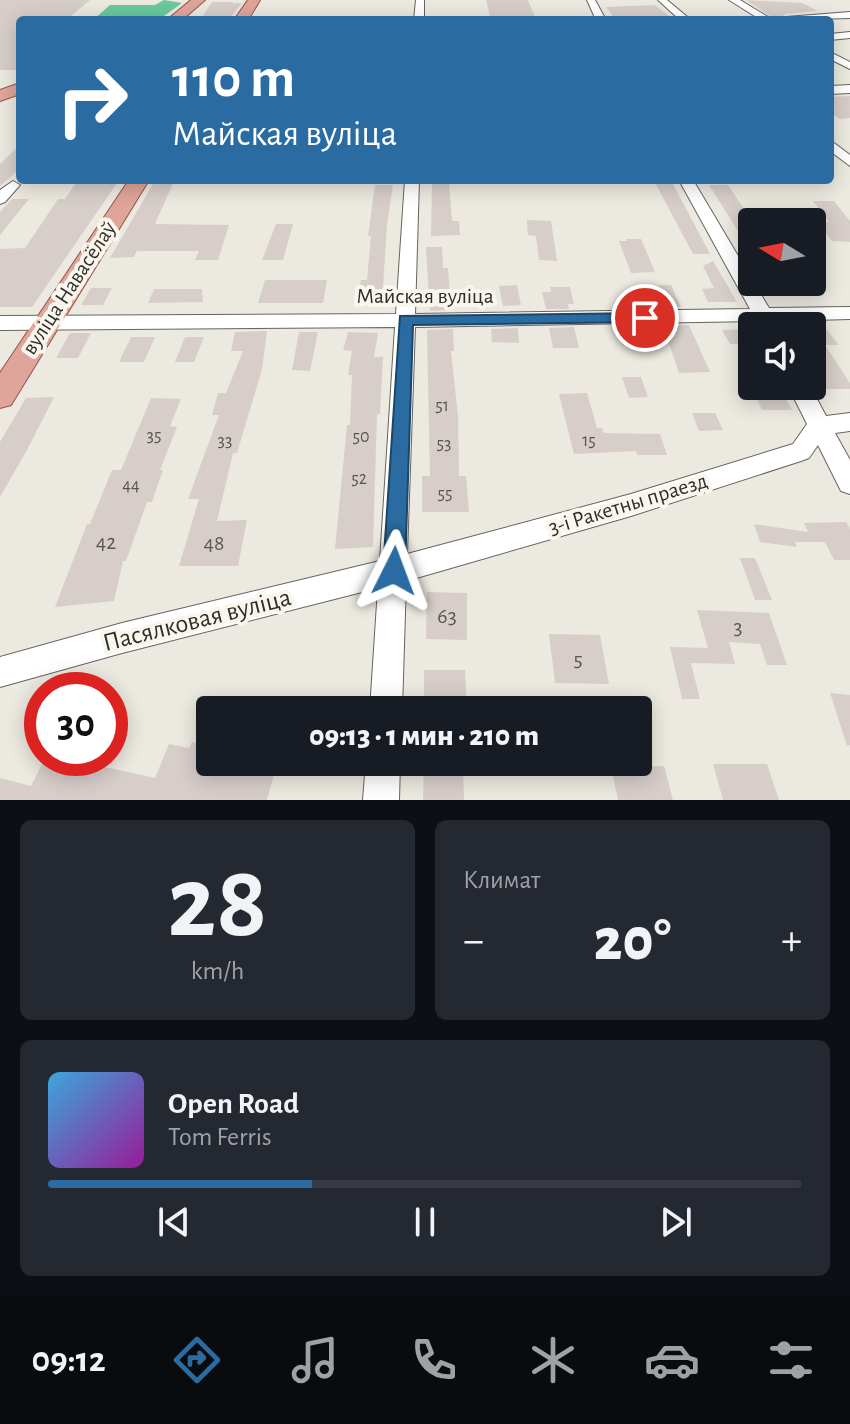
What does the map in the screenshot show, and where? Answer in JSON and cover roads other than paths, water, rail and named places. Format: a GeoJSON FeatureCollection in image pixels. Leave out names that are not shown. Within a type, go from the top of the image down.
{"type":"FeatureCollection","features":[{"type":"Feature","properties":{"kind":"main road"},"geometry":{"type":"LineString","coordinates":[[179,16],[199,0]]}},
{"type":"Feature","properties":{"kind":"main road","name":"вуліца Навасёлаў"},"geometry":{"type":"LineString","coordinates":[[0,397],[136,184]]}},
{"type":"Feature","properties":{"kind":"street"},"geometry":{"type":"LineString","coordinates":[[662,0],[681,16]]}},
{"type":"Feature","properties":{"kind":"street"},"geometry":{"type":"LineString","coordinates":[[733,0],[761,16]]}},
{"type":"Feature","properties":{"kind":"street"},"geometry":{"type":"LineString","coordinates":[[834,148],[850,162]]}},
{"type":"Feature","properties":{"kind":"street"},"geometry":{"type":"LineString","coordinates":[[387,696],[412,184]]}},
{"type":"Feature","properties":{"kind":"street"},"geometry":{"type":"LineString","coordinates":[[688,184],[762,312]]}},
{"type":"Feature","properties":{"kind":"street"},"geometry":{"type":"LineString","coordinates":[[0,199],[13,185]]}},
{"type":"Feature","properties":{"kind":"street","name":"Майская вуліца"},"geometry":{"type":"LineString","coordinates":[[826,315],[850,313]]}},
{"type":"Feature","properties":{"kind":"street","name":"Майская вуліца"},"geometry":{"type":"LineString","coordinates":[[0,323],[738,321]]}},
{"type":"Feature","properties":{"kind":"street"},"geometry":{"type":"LineString","coordinates":[[806,400],[850,484]]}},
{"type":"Feature","properties":{"kind":"street"},"geometry":{"type":"LineString","coordinates":[[818,426],[850,422]]}},
{"type":"Feature","properties":{"kind":"street","name":"3-і Ракетны праезд"},"geometry":{"type":"LineString","coordinates":[[394,571],[631,505],[801,451],[818,426]]}},
{"type":"Feature","properties":{"kind":"street","name":"Пасялковая вуліца"},"geometry":{"type":"LineString","coordinates":[[0,672],[122,638],[394,571]]}},
{"type":"Feature","properties":{"kind":"street"},"geometry":{"type":"LineString","coordinates":[[381,800],[382,776]]}}]}
